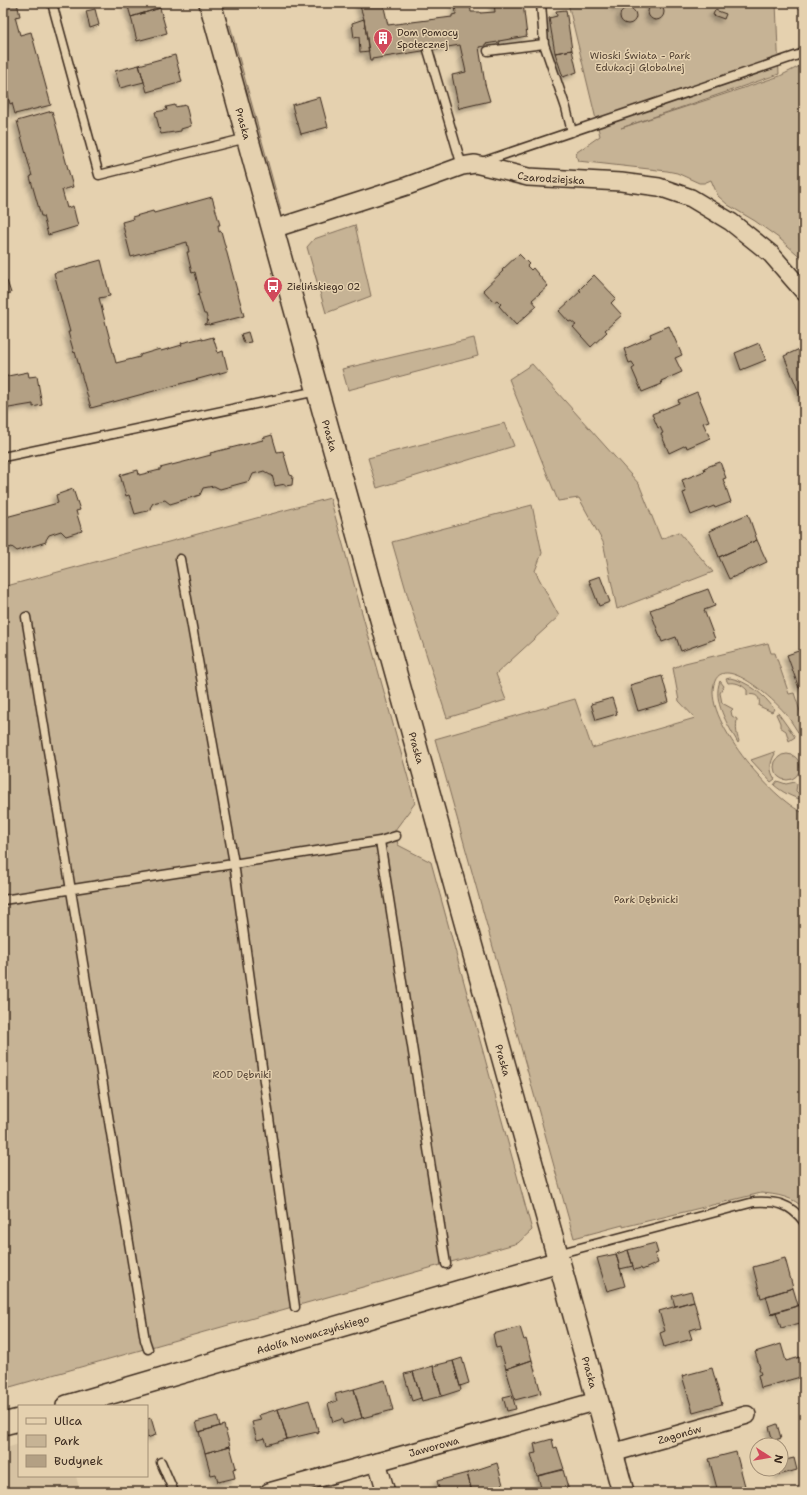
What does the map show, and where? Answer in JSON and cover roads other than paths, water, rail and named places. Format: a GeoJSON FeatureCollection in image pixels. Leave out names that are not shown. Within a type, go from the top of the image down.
{"type":"FeatureCollection","features":[{"type":"Feature","properties":{"kind":"street","name":"Praska"},"geometry":{"type":"LineString","coordinates":[[210,3],[623,1492]]}},
{"type":"Feature","properties":{"kind":"street"},"geometry":{"type":"LineString","coordinates":[[273,229],[469,165]]}},
{"type":"Feature","properties":{"kind":"street","name":"Czarodziejska"},"geometry":{"type":"LineString","coordinates":[[469,165],[528,177],[621,182],[659,187],[691,198],[731,222],[771,254],[804,292]]}},
{"type":"Feature","properties":{"kind":"street","name":"Adolfa Nowaczyńskiego"},"geometry":{"type":"LineString","coordinates":[[70,1405],[558,1258]]}},
{"type":"Feature","properties":{"kind":"street","name":"Jaworowa"},"geometry":{"type":"LineString","coordinates":[[270,1492],[597,1401]]}},
{"type":"Feature","properties":{"kind":"street","name":"Zagonów"},"geometry":{"type":"LineString","coordinates":[[612,1453],[747,1415]]}},
{"type":"Feature","properties":{"kind":"street"},"geometry":{"type":"LineString","coordinates":[[3,1424],[18,1420]]}},
{"type":"Feature","properties":{"kind":"street"},"geometry":{"type":"LineString","coordinates":[[377,1462],[386,1492]]}},
{"type":"Feature","properties":{"kind":"lane"},"geometry":{"type":"LineString","coordinates":[[52,3],[99,175],[248,137]]}},
{"type":"Feature","properties":{"kind":"lane"},"geometry":{"type":"LineString","coordinates":[[541,3],[544,44],[566,108],[572,132]]}},
{"type":"Feature","properties":{"kind":"lane"},"geometry":{"type":"LineString","coordinates":[[488,51],[544,44]]}},
{"type":"Feature","properties":{"kind":"lane"},"geometry":{"type":"LineString","coordinates":[[428,50],[469,165],[572,132],[804,53]]}},
{"type":"Feature","properties":{"kind":"lane"},"geometry":{"type":"LineString","coordinates":[[3,457],[318,391]]}},
{"type":"Feature","properties":{"kind":"lane"},"geometry":{"type":"LineString","coordinates":[[180,559],[234,863],[295,1307]]}},
{"type":"Feature","properties":{"kind":"lane"},"geometry":{"type":"LineString","coordinates":[[26,617],[145,1340],[148,1349]]}},
{"type":"Feature","properties":{"kind":"lane"},"geometry":{"type":"LineString","coordinates":[[3,900],[380,841],[396,836]]}},
{"type":"Feature","properties":{"kind":"lane"},"geometry":{"type":"LineString","coordinates":[[380,841],[446,1264]]}},
{"type":"Feature","properties":{"kind":"lane"},"geometry":{"type":"LineString","coordinates":[[558,1258],[754,1202],[774,1202],[784,1205],[797,1213],[804,1222]]}},
{"type":"Feature","properties":{"kind":"lane"},"geometry":{"type":"LineString","coordinates":[[161,1462],[174,1492]]}},
{"type":"Feature","properties":{"kind":"place","name":"Dom Pomocy Społecznej"},"geometry":{"type":"Point","coordinates":[383,55]}},
{"type":"Feature","properties":{"kind":"place","name":"Zielińskiego 02"},"geometry":{"type":"Point","coordinates":[273,303]}},
{"type":"Feature","properties":{"kind":"park label","name":"Wioski Świata - Park Edukacji Globalnej"},"geometry":{"type":"Point","coordinates":[640,60]}},
{"type":"Feature","properties":{"kind":"park label","name":"Park Dębnicki"},"geometry":{"type":"Point","coordinates":[646,899]}},
{"type":"Feature","properties":{"kind":"park label","name":"ROD Dębniki"},"geometry":{"type":"Point","coordinates":[242,1074]}}]}
